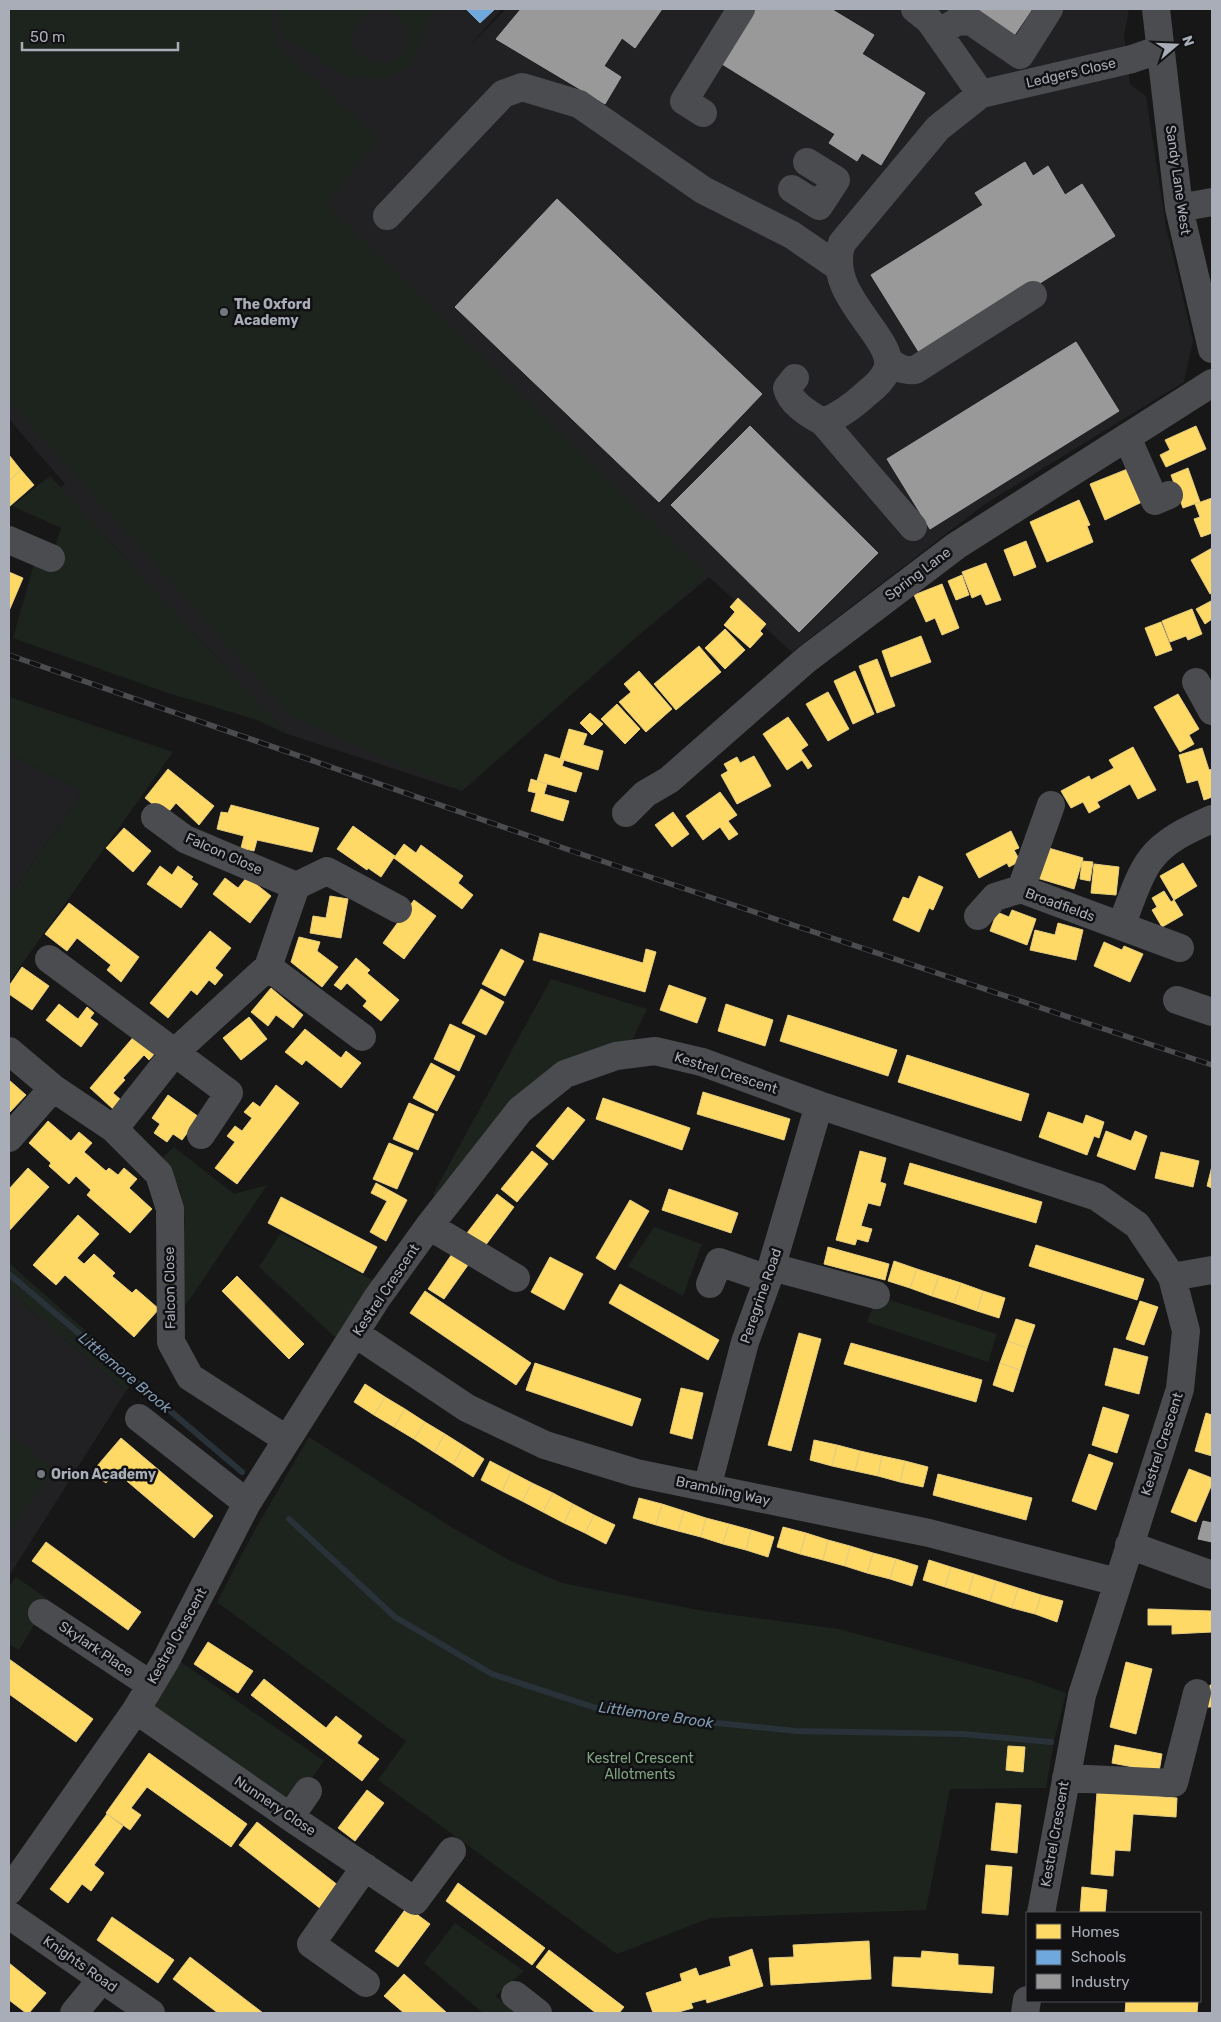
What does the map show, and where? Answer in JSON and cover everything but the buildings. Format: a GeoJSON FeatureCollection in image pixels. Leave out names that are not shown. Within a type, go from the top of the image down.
{"type":"FeatureCollection","features":[{"type":"Feature","properties":{"kind":"street"},"geometry":{"type":"LineString","coordinates":[[694,107],[741,9]]}},
{"type":"Feature","properties":{"kind":"street"},"geometry":{"type":"LineString","coordinates":[[915,9],[929,20],[981,94]]}},
{"type":"Feature","properties":{"kind":"street"},"geometry":{"type":"LineString","coordinates":[[938,33],[958,21],[972,22],[1020,55],[1049,9]]}},
{"type":"Feature","properties":{"kind":"street","name":"Sandy Lane West"},"geometry":{"type":"LineString","coordinates":[[1156,9],[1179,208],[1212,349]]}},
{"type":"Feature","properties":{"kind":"street","name":"Ledgers Close"},"geometry":{"type":"LineString","coordinates":[[837,266],[842,243],[938,128],[981,94],[1132,59],[1161,49]]}},
{"type":"Feature","properties":{"kind":"street"},"geometry":{"type":"LineString","coordinates":[[387,216],[503,94],[522,88],[579,104],[703,190],[792,235],[837,266],[844,289],[875,334],[893,366],[915,370],[1033,295]]}},
{"type":"Feature","properties":{"kind":"street"},"geometry":{"type":"LineString","coordinates":[[792,189],[819,206],[836,180],[807,162]]}},
{"type":"Feature","properties":{"kind":"street"},"geometry":{"type":"LineString","coordinates":[[1179,208],[1212,202]]}},
{"type":"Feature","properties":{"kind":"street"},"geometry":{"type":"LineString","coordinates":[[823,422],[845,411],[873,389],[887,369],[888,359]]}},
{"type":"Feature","properties":{"kind":"street"},"geometry":{"type":"LineString","coordinates":[[795,378],[787,388],[788,394],[812,416],[823,422],[913,527]]}},
{"type":"Feature","properties":{"kind":"street","name":"Spring Lane"},"geometry":{"type":"LineString","coordinates":[[626,813],[640,787],[669,780],[807,659],[956,546],[1212,383]]}},
{"type":"Feature","properties":{"kind":"street"},"geometry":{"type":"LineString","coordinates":[[1127,437],[1155,501],[1169,495]]}},
{"type":"Feature","properties":{"kind":"street"},"geometry":{"type":"LineString","coordinates":[[9,540],[51,558]]}},
{"type":"Feature","properties":{"kind":"street"},"geometry":{"type":"LineString","coordinates":[[1022,890],[1051,804]]}},
{"type":"Feature","properties":{"kind":"street","name":"Falcon Close"},"geometry":{"type":"LineString","coordinates":[[154,817],[185,839],[296,886]]}},
{"type":"Feature","properties":{"kind":"street"},"geometry":{"type":"LineString","coordinates":[[1121,926],[1150,860],[1162,846],[1212,819]]}},
{"type":"Feature","properties":{"kind":"street"},"geometry":{"type":"LineString","coordinates":[[114,1129],[175,1052],[268,967],[296,886],[327,871],[398,909]]}},
{"type":"Feature","properties":{"kind":"street","name":"Broadfields"},"geometry":{"type":"LineString","coordinates":[[978,916],[995,897],[1022,890],[1180,948]]}},
{"type":"Feature","properties":{"kind":"street"},"geometry":{"type":"LineString","coordinates":[[49,959],[229,1093],[200,1135]]}},
{"type":"Feature","properties":{"kind":"street"},"geometry":{"type":"LineString","coordinates":[[268,967],[362,1037]]}},
{"type":"Feature","properties":{"kind":"street"},"geometry":{"type":"LineString","coordinates":[[1177,1000],[1212,1012]]}},
{"type":"Feature","properties":{"kind":"street","name":"Falcon Close"},"geometry":{"type":"LineString","coordinates":[[9,1051],[54,1088],[114,1129],[159,1174],[170,1209],[171,1342],[190,1377],[286,1439]]}},
{"type":"Feature","properties":{"kind":"street","name":"Kestrel Crescent"},"geometry":{"type":"LineString","coordinates":[[9,1891],[136,1710],[166,1660],[247,1503],[286,1439],[356,1334],[377,1298],[429,1226],[520,1110],[565,1074],[616,1056],[655,1051],[702,1062],[820,1105],[1097,1197],[1137,1225],[1172,1277],[1186,1331],[1180,1389],[1082,1695],[1041,1912]]}},
{"type":"Feature","properties":{"kind":"street"},"geometry":{"type":"LineString","coordinates":[[9,1138],[54,1088]]}},
{"type":"Feature","properties":{"kind":"street","name":"Peregrine Road"},"geometry":{"type":"LineString","coordinates":[[707,1488],[745,1342],[770,1273],[820,1105]]}},
{"type":"Feature","properties":{"kind":"street"},"geometry":{"type":"LineString","coordinates":[[429,1226],[516,1278]]}},
{"type":"Feature","properties":{"kind":"street"},"geometry":{"type":"LineString","coordinates":[[710,1284],[719,1262],[876,1295]]}},
{"type":"Feature","properties":{"kind":"street"},"geometry":{"type":"LineString","coordinates":[[1172,1277],[1212,1270]]}},
{"type":"Feature","properties":{"kind":"street","name":"Brambling Way"},"geometry":{"type":"LineString","coordinates":[[356,1334],[467,1408],[545,1445],[636,1473],[929,1533],[1117,1582]]}},
{"type":"Feature","properties":{"kind":"street"},"geometry":{"type":"LineString","coordinates":[[140,1418],[247,1503]]}},
{"type":"Feature","properties":{"kind":"street"},"geometry":{"type":"LineString","coordinates":[[1129,1545],[1212,1575]]}},
{"type":"Feature","properties":{"kind":"street","name":"Skylark Place"},"geometry":{"type":"LineString","coordinates":[[42,1613],[151,1685]]}},
{"type":"Feature","properties":{"kind":"street"},"geometry":{"type":"LineString","coordinates":[[1066,1778],[1174,1783],[1197,1693]]}},
{"type":"Feature","properties":{"kind":"street","name":"Nunnery Close"},"geometry":{"type":"LineString","coordinates":[[136,1710],[415,1901],[452,1851]]}},
{"type":"Feature","properties":{"kind":"street"},"geometry":{"type":"LineString","coordinates":[[290,1817],[308,1791]]}},
{"type":"Feature","properties":{"kind":"street"},"geometry":{"type":"LineString","coordinates":[[365,1867],[311,1944],[366,1983]]}},
{"type":"Feature","properties":{"kind":"street","name":"Knights Road"},"geometry":{"type":"LineString","coordinates":[[9,1914],[151,2013]]}},
{"type":"Feature","properties":{"kind":"street"},"geometry":{"type":"LineString","coordinates":[[74,2013],[102,1980]]}},
{"type":"Feature","properties":{"kind":"street"},"geometry":{"type":"LineString","coordinates":[[515,1995],[538,2013]]}},
{"type":"Feature","properties":{"kind":"shaded area"},"geometry":{"type":"Polygon","coordinates":[[[9,9],[502,9],[468,48],[506,9],[1129,9],[1124,35],[1130,84],[1146,96],[1166,227],[1193,340],[1184,382],[985,504],[792,652],[709,577],[453,788],[287,734],[61,488],[65,484],[9,419],[9,9]]]}},
{"type":"Feature","properties":{"kind":"shaded area"},"geometry":{"type":"Polygon","coordinates":[[[9,754],[83,790],[9,897],[9,754]]]}},
{"type":"Feature","properties":{"kind":"shaded area","name":"Orion Academy"},"geometry":{"type":"Polygon","coordinates":[[[9,1292],[126,1391],[9,1576],[9,1292]]]}},
{"type":"Feature","properties":{"kind":"green space","name":"The Oxford Academy"},"geometry":{"type":"Polygon","coordinates":[[[9,9],[269,9],[278,46],[380,139],[326,204],[707,575],[462,791],[291,717],[9,402],[9,9]]]}},
{"type":"Feature","properties":{"kind":"green space"},"geometry":{"type":"Polygon","coordinates":[[[276,9],[318,9],[321,13],[324,9],[374,9],[360,20],[353,34],[354,46],[362,55],[373,61],[385,63],[396,59],[405,50],[407,35],[404,24],[399,18],[389,12],[389,9],[434,9],[414,60],[393,75],[378,79],[348,77],[283,37],[276,9]]]}},
{"type":"Feature","properties":{"kind":"green space"},"geometry":{"type":"Polygon","coordinates":[[[50,476],[287,734],[257,720],[165,692],[13,638],[34,564],[47,569],[61,528],[12,506],[50,476]]]}},
{"type":"Feature","properties":{"kind":"green space"},"geometry":{"type":"Polygon","coordinates":[[[9,697],[173,752],[9,982],[9,897],[83,790],[9,754],[9,697]]]}},
{"type":"Feature","properties":{"kind":"green space"},"geometry":{"type":"Polygon","coordinates":[[[551,979],[647,1009],[628,1049],[564,1072],[450,1202],[433,1194],[551,979]]]}},
{"type":"Feature","properties":{"kind":"green space"},"geometry":{"type":"Polygon","coordinates":[[[174,1147],[234,1194],[267,1185],[177,1318],[185,1220],[180,1190],[163,1157],[174,1147]]]}},
{"type":"Feature","properties":{"kind":"green space"},"geometry":{"type":"Polygon","coordinates":[[[654,1227],[702,1244],[683,1296],[628,1266],[654,1227]]]}},
{"type":"Feature","properties":{"kind":"green space"},"geometry":{"type":"Polygon","coordinates":[[[281,1233],[390,1289],[349,1350],[259,1267],[281,1233]]]}},
{"type":"Feature","properties":{"kind":"green space"},"geometry":{"type":"Polygon","coordinates":[[[9,1263],[137,1376],[126,1391],[9,1292],[9,1263]]]}},
{"type":"Feature","properties":{"kind":"green space"},"geometry":{"type":"Polygon","coordinates":[[[877,1296],[997,1334],[988,1362],[867,1322],[877,1296]]]}},
{"type":"Feature","properties":{"kind":"green space"},"geometry":{"type":"Polygon","coordinates":[[[9,1435],[55,1470],[9,1533],[9,1435]]]}},
{"type":"Feature","properties":{"kind":"green space","name":"Kestrel Crescent Allotments"},"geometry":{"type":"Polygon","coordinates":[[[309,1437],[451,1527],[509,1560],[562,1583],[704,1611],[839,1629],[1030,1680],[1066,1693],[1054,1741],[1046,1788],[950,1789],[926,1910],[710,1918],[617,1954],[378,1780],[406,1741],[217,1602],[253,1533],[309,1437]]]}},
{"type":"Feature","properties":{"kind":"green space"},"geometry":{"type":"Polygon","coordinates":[[[16,1577],[49,1600],[19,1650],[9,1644],[9,1586],[16,1577]]]}},
{"type":"Feature","properties":{"kind":"green space"},"geometry":{"type":"Polygon","coordinates":[[[175,1658],[324,1761],[290,1809],[142,1709],[175,1658]]]}},
{"type":"Feature","properties":{"kind":"green space"},"geometry":{"type":"Polygon","coordinates":[[[455,1923],[524,1971],[495,1996],[518,2013],[483,2013],[424,1963],[455,1923]]]}},
{"type":"Feature","properties":{"kind":"waterway","name":"Littlemore Brook"},"geometry":{"type":"LineString","coordinates":[[9,1274],[242,1472]]}},
{"type":"Feature","properties":{"kind":"waterway","name":"Littlemore Brook"},"geometry":{"type":"LineString","coordinates":[[289,1519],[395,1617],[492,1674],[608,1712],[796,1731],[963,1734],[1051,1742]]}},
{"type":"Feature","properties":{"kind":"railway"},"geometry":{"type":"LineString","coordinates":[[9,655],[575,852],[1212,1065]]}},
{"type":"Feature","properties":{"kind":"place","name":"The Oxford Academy"},"geometry":{"type":"Point","coordinates":[224,312]}},
{"type":"Feature","properties":{"kind":"place","name":"Orion Academy"},"geometry":{"type":"Point","coordinates":[41,1474]}}]}
